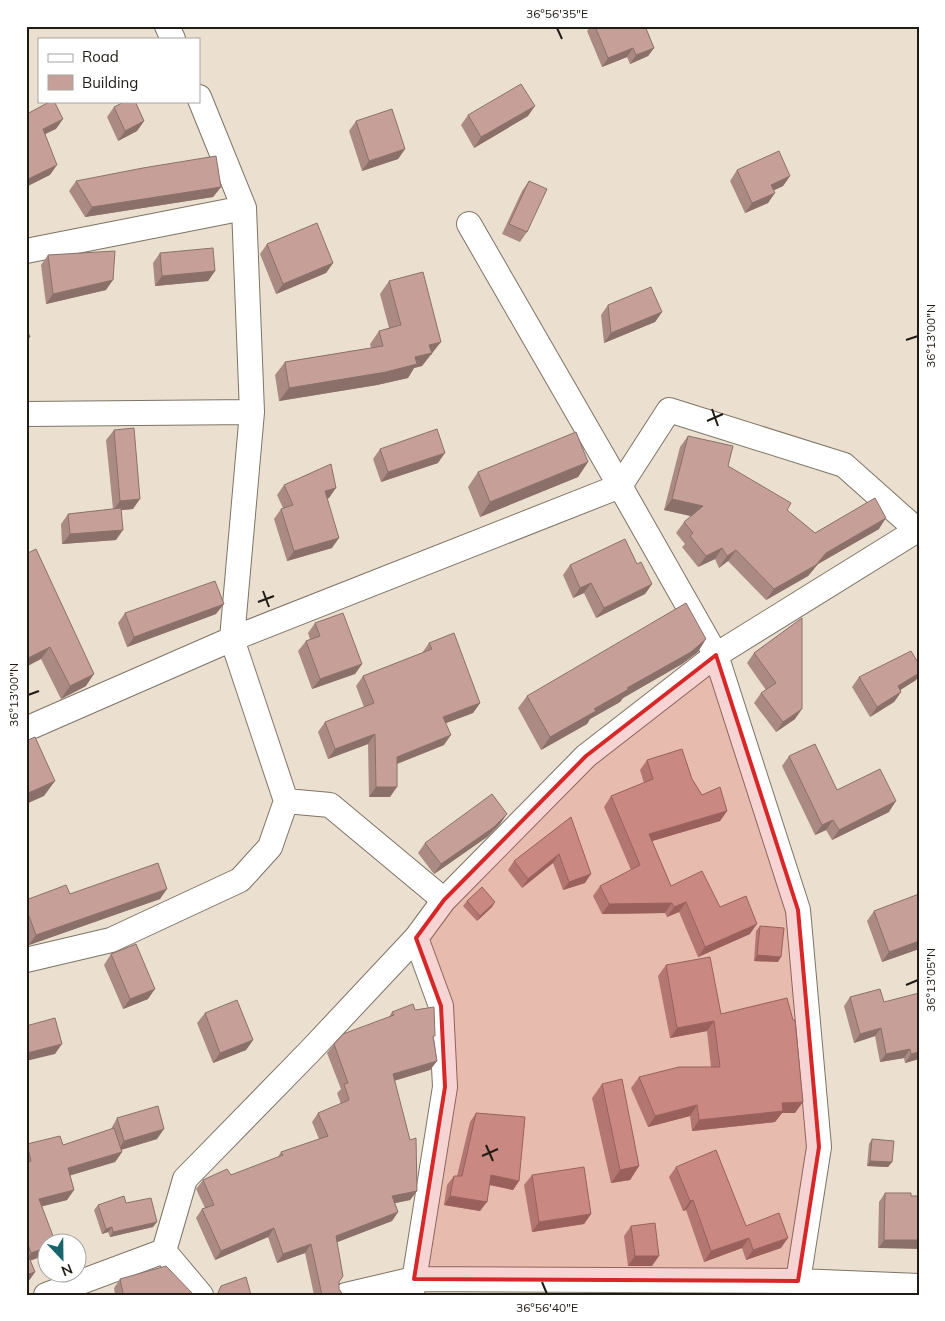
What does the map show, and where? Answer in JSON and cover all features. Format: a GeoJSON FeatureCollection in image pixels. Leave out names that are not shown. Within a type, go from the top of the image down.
{"type":"FeatureCollection","features":[{"type":"Feature","properties":{"kind":"street"},"geometry":{"type":"LineString","coordinates":[[167,26],[172,38]]}},
{"type":"Feature","properties":{"kind":"street"},"geometry":{"type":"LineString","coordinates":[[26,960],[111,940],[240,880],[270,847],[286,801],[232,639],[252,412],[244,208],[200,99]]}},
{"type":"Feature","properties":{"kind":"street"},"geometry":{"type":"LineString","coordinates":[[26,251],[244,208]]}},
{"type":"Feature","properties":{"kind":"street"},"geometry":{"type":"LineString","coordinates":[[469,224],[716,655],[798,910],[819,1147],[795,1288]]}},
{"type":"Feature","properties":{"kind":"street"},"geometry":{"type":"LineString","coordinates":[[26,729],[232,639],[620,486],[669,410],[844,465],[918,530],[716,655],[586,756],[444,900],[416,938],[312,1050],[185,1179],[164,1251]]}},
{"type":"Feature","properties":{"kind":"street"},"geometry":{"type":"LineString","coordinates":[[26,414],[252,412]]}},
{"type":"Feature","properties":{"kind":"street"},"geometry":{"type":"LineString","coordinates":[[286,801],[330,805],[444,900]]}},
{"type":"Feature","properties":{"kind":"street"},"geometry":{"type":"LineString","coordinates":[[413,1287],[445,1087],[441,1006],[416,938]]}},
{"type":"Feature","properties":{"kind":"street"},"geometry":{"type":"LineString","coordinates":[[46,1295],[164,1251]]}},
{"type":"Feature","properties":{"kind":"street"},"geometry":{"type":"LineString","coordinates":[[164,1251],[200,1295]]}},
{"type":"Feature","properties":{"kind":"street"},"geometry":{"type":"LineString","coordinates":[[346,1295],[413,1287],[795,1288],[919,1286]]}},
{"type":"Feature","properties":{"kind":"highlighted area"},"geometry":{"type":"Polygon","coordinates":[[[716,655],[798,910],[819,1147],[798,1281],[414,1279],[445,1087],[441,1006],[416,938],[444,900],[586,756],[716,655]]]}},
{"type":"Feature","properties":{"kind":"building"},"geometry":{"type":"Polygon","coordinates":[[[595,26],[645,26],[654,48],[636,55],[633,48],[608,58],[595,26]]]}},
{"type":"Feature","properties":{"kind":"building"},"geometry":{"type":"Polygon","coordinates":[[[521,84],[535,106],[481,137],[468,115],[521,84]]]}},
{"type":"Feature","properties":{"kind":"building"},"geometry":{"type":"Polygon","coordinates":[[[49,102],[54,102],[63,119],[43,129],[57,165],[26,180],[26,112],[27,114],[49,102]]]}},
{"type":"Feature","properties":{"kind":"building"},"geometry":{"type":"Polygon","coordinates":[[[124,102],[135,102],[144,121],[125,131],[114,107],[124,102]]]}},
{"type":"Feature","properties":{"kind":"building"},"geometry":{"type":"Polygon","coordinates":[[[392,109],[405,149],[369,161],[356,121],[392,109]]]}},
{"type":"Feature","properties":{"kind":"building"},"geometry":{"type":"Polygon","coordinates":[[[779,151],[790,176],[771,185],[775,193],[752,203],[737,170],[779,151]]]}},
{"type":"Feature","properties":{"kind":"building"},"geometry":{"type":"Polygon","coordinates":[[[216,156],[221,187],[92,207],[76,181],[143,168],[216,156]]]}},
{"type":"Feature","properties":{"kind":"building"},"geometry":{"type":"Polygon","coordinates":[[[529,181],[547,189],[527,232],[509,224],[529,181]]]}},
{"type":"Feature","properties":{"kind":"building"},"geometry":{"type":"Polygon","coordinates":[[[317,223],[333,263],[283,284],[267,244],[317,223]]]}},
{"type":"Feature","properties":{"kind":"building"},"geometry":{"type":"Polygon","coordinates":[[[213,248],[215,271],[162,276],[160,253],[213,248]]]}},
{"type":"Feature","properties":{"kind":"building"},"geometry":{"type":"Polygon","coordinates":[[[115,251],[113,280],[53,294],[48,255],[115,251]]]}},
{"type":"Feature","properties":{"kind":"building"},"geometry":{"type":"Polygon","coordinates":[[[423,272],[441,342],[429,345],[432,353],[415,357],[417,364],[386,372],[289,388],[285,362],[383,346],[379,331],[401,325],[389,281],[423,272]]]}},
{"type":"Feature","properties":{"kind":"building"},"geometry":{"type":"Polygon","coordinates":[[[651,287],[662,312],[611,333],[608,305],[651,287]]]}},
{"type":"Feature","properties":{"kind":"building"},"geometry":{"type":"Polygon","coordinates":[[[26,327],[30,337],[26,339],[26,327]]]}},
{"type":"Feature","properties":{"kind":"building"},"geometry":{"type":"Polygon","coordinates":[[[134,428],[140,499],[120,501],[114,430],[134,428]]]}},
{"type":"Feature","properties":{"kind":"building"},"geometry":{"type":"Polygon","coordinates":[[[437,429],[445,453],[388,472],[380,449],[437,429]]]}},
{"type":"Feature","properties":{"kind":"building"},"geometry":{"type":"Polygon","coordinates":[[[576,432],[588,462],[490,502],[478,472],[576,432]]]}},
{"type":"Feature","properties":{"kind":"building"},"geometry":{"type":"Polygon","coordinates":[[[688,436],[733,446],[728,466],[791,503],[787,510],[815,533],[875,498],[886,518],[826,553],[816,565],[774,589],[736,550],[727,556],[722,548],[706,556],[690,536],[693,533],[684,522],[703,506],[672,499],[688,436]]]}},
{"type":"Feature","properties":{"kind":"building"},"geometry":{"type":"Polygon","coordinates":[[[331,464],[336,488],[325,491],[339,538],[294,551],[281,509],[293,505],[284,485],[331,464]]]}},
{"type":"Feature","properties":{"kind":"building"},"geometry":{"type":"Polygon","coordinates":[[[121,508],[123,530],[70,534],[68,514],[121,508]]]}},
{"type":"Feature","properties":{"kind":"building"},"geometry":{"type":"Polygon","coordinates":[[[625,539],[637,564],[641,562],[652,584],[604,608],[591,583],[580,588],[570,565],[625,539]]]}},
{"type":"Feature","properties":{"kind":"building"},"geometry":{"type":"Polygon","coordinates":[[[36,549],[94,674],[70,686],[50,647],[26,659],[26,554],[36,549]]]}},
{"type":"Feature","properties":{"kind":"building"},"geometry":{"type":"Polygon","coordinates":[[[215,581],[224,604],[134,637],[125,613],[215,581]]]}},
{"type":"Feature","properties":{"kind":"building"},"geometry":{"type":"Polygon","coordinates":[[[686,603],[706,639],[691,652],[627,688],[629,689],[594,709],[596,711],[550,737],[527,696],[686,603]]]}},
{"type":"Feature","properties":{"kind":"building"},"geometry":{"type":"Polygon","coordinates":[[[343,613],[362,664],[320,679],[306,641],[320,636],[315,623],[343,613]]]}},
{"type":"Feature","properties":{"kind":"building"},"geometry":{"type":"Polygon","coordinates":[[[802,618],[802,709],[783,722],[761,693],[776,683],[754,653],[802,618]]]}},
{"type":"Feature","properties":{"kind":"building"},"geometry":{"type":"Polygon","coordinates":[[[454,633],[480,703],[443,717],[451,735],[397,757],[397,787],[376,787],[375,734],[335,749],[325,722],[374,703],[363,676],[432,649],[429,643],[454,633]]]}},
{"type":"Feature","properties":{"kind":"building"},"geometry":{"type":"Polygon","coordinates":[[[911,651],[919,664],[919,673],[898,686],[901,692],[877,707],[859,677],[911,651]]]}},
{"type":"Feature","properties":{"kind":"building"},"geometry":{"type":"Polygon","coordinates":[[[35,737],[55,781],[26,794],[26,741],[35,737]]]}},
{"type":"Feature","properties":{"kind":"building"},"geometry":{"type":"Polygon","coordinates":[[[815,744],[837,790],[880,769],[896,801],[839,830],[833,820],[822,825],[789,756],[815,744]]]}},
{"type":"Feature","properties":{"kind":"building"},"geometry":{"type":"Polygon","coordinates":[[[682,749],[692,779],[702,795],[720,787],[727,811],[649,834],[671,886],[702,871],[720,907],[746,896],[757,924],[705,947],[686,902],[674,907],[672,903],[609,904],[600,886],[640,865],[611,796],[653,779],[647,760],[682,749]]]}},
{"type":"Feature","properties":{"kind":"building"},"geometry":{"type":"Polygon","coordinates":[[[492,794],[507,814],[494,827],[441,864],[425,843],[492,794]]]}},
{"type":"Feature","properties":{"kind":"building"},"geometry":{"type":"Polygon","coordinates":[[[571,817],[591,874],[569,882],[559,854],[528,879],[514,861],[571,817]]]}},
{"type":"Feature","properties":{"kind":"building"},"geometry":{"type":"Polygon","coordinates":[[[158,863],[167,889],[36,935],[26,908],[26,900],[66,885],[70,894],[158,863]]]}},
{"type":"Feature","properties":{"kind":"building"},"geometry":{"type":"Polygon","coordinates":[[[482,887],[495,902],[480,916],[467,901],[482,887]]]}},
{"type":"Feature","properties":{"kind":"building"},"geometry":{"type":"Polygon","coordinates":[[[919,894],[919,941],[889,952],[874,911],[919,894]]]}},
{"type":"Feature","properties":{"kind":"building"},"geometry":{"type":"Polygon","coordinates":[[[760,926],[784,928],[781,957],[757,955],[760,926]]]}},
{"type":"Feature","properties":{"kind":"building"},"geometry":{"type":"Polygon","coordinates":[[[136,944],[155,989],[130,999],[111,954],[136,944]]]}},
{"type":"Feature","properties":{"kind":"building"},"geometry":{"type":"Polygon","coordinates":[[[710,957],[721,1014],[787,998],[793,1020],[795,1020],[803,1102],[782,1103],[783,1111],[699,1120],[697,1105],[655,1116],[639,1077],[679,1067],[720,1067],[714,1021],[677,1028],[666,965],[710,957]]]}},
{"type":"Feature","properties":{"kind":"building"},"geometry":{"type":"Polygon","coordinates":[[[880,989],[884,1002],[919,993],[919,1052],[911,1054],[910,1049],[886,1054],[881,1028],[860,1034],[850,997],[880,989]]]}},
{"type":"Feature","properties":{"kind":"building"},"geometry":{"type":"Polygon","coordinates":[[[237,1000],[253,1040],[220,1053],[205,1013],[237,1000]]]}},
{"type":"Feature","properties":{"kind":"building"},"geometry":{"type":"Polygon","coordinates":[[[413,1004],[415,1010],[434,1007],[435,1036],[433,1036],[437,1061],[393,1074],[410,1140],[416,1138],[417,1191],[392,1196],[398,1212],[336,1236],[343,1276],[339,1282],[339,1289],[343,1295],[322,1295],[311,1244],[283,1254],[274,1228],[221,1251],[202,1209],[214,1205],[203,1180],[227,1169],[231,1175],[283,1155],[281,1152],[328,1136],[318,1113],[349,1100],[344,1084],[348,1083],[334,1044],[343,1034],[394,1015],[392,1012],[413,1004]]]}},
{"type":"Feature","properties":{"kind":"building"},"geometry":{"type":"Polygon","coordinates":[[[55,1018],[62,1044],[27,1053],[26,1026],[55,1018]]]}},
{"type":"Feature","properties":{"kind":"building"},"geometry":{"type":"Polygon","coordinates":[[[622,1079],[639,1166],[620,1170],[602,1084],[622,1079]]]}},
{"type":"Feature","properties":{"kind":"building"},"geometry":{"type":"Polygon","coordinates":[[[158,1106],[164,1129],[124,1141],[117,1118],[158,1106]]]}},
{"type":"Feature","properties":{"kind":"building"},"geometry":{"type":"Polygon","coordinates":[[[476,1113],[525,1117],[519,1181],[491,1175],[487,1202],[450,1196],[454,1176],[462,1176],[476,1113]]]}},
{"type":"Feature","properties":{"kind":"building"},"geometry":{"type":"Polygon","coordinates":[[[114,1128],[122,1152],[68,1168],[74,1190],[39,1199],[52,1234],[38,1234],[38,1251],[31,1253],[26,1239],[26,1163],[31,1161],[27,1144],[60,1136],[63,1145],[114,1128]]]}},
{"type":"Feature","properties":{"kind":"building"},"geometry":{"type":"Polygon","coordinates":[[[872,1139],[894,1141],[892,1162],[870,1161],[872,1139]]]}},
{"type":"Feature","properties":{"kind":"building"},"geometry":{"type":"Polygon","coordinates":[[[716,1150],[746,1226],[779,1213],[788,1238],[753,1250],[749,1238],[711,1251],[693,1200],[690,1201],[676,1167],[716,1150]]]}},
{"type":"Feature","properties":{"kind":"building"},"geometry":{"type":"Polygon","coordinates":[[[584,1167],[591,1214],[539,1222],[532,1175],[584,1167]]]}},
{"type":"Feature","properties":{"kind":"building"},"geometry":{"type":"Polygon","coordinates":[[[885,1193],[911,1193],[911,1196],[919,1196],[919,1240],[884,1240],[885,1193]]]}},
{"type":"Feature","properties":{"kind":"building"},"geometry":{"type":"Polygon","coordinates":[[[124,1196],[126,1203],[151,1198],[157,1222],[113,1232],[112,1227],[106,1229],[98,1205],[124,1196]]]}},
{"type":"Feature","properties":{"kind":"building"},"geometry":{"type":"Polygon","coordinates":[[[655,1223],[659,1256],[635,1256],[631,1226],[655,1223]]]}},
{"type":"Feature","properties":{"kind":"building"},"geometry":{"type":"Polygon","coordinates":[[[26,1250],[35,1272],[26,1275],[26,1250]]]}},
{"type":"Feature","properties":{"kind":"building"},"geometry":{"type":"Polygon","coordinates":[[[166,1266],[194,1295],[116,1295],[123,1293],[120,1279],[166,1266]]]}},
{"type":"Feature","properties":{"kind":"building"},"geometry":{"type":"Polygon","coordinates":[[[246,1277],[251,1295],[217,1295],[221,1286],[246,1277]]]}}]}
